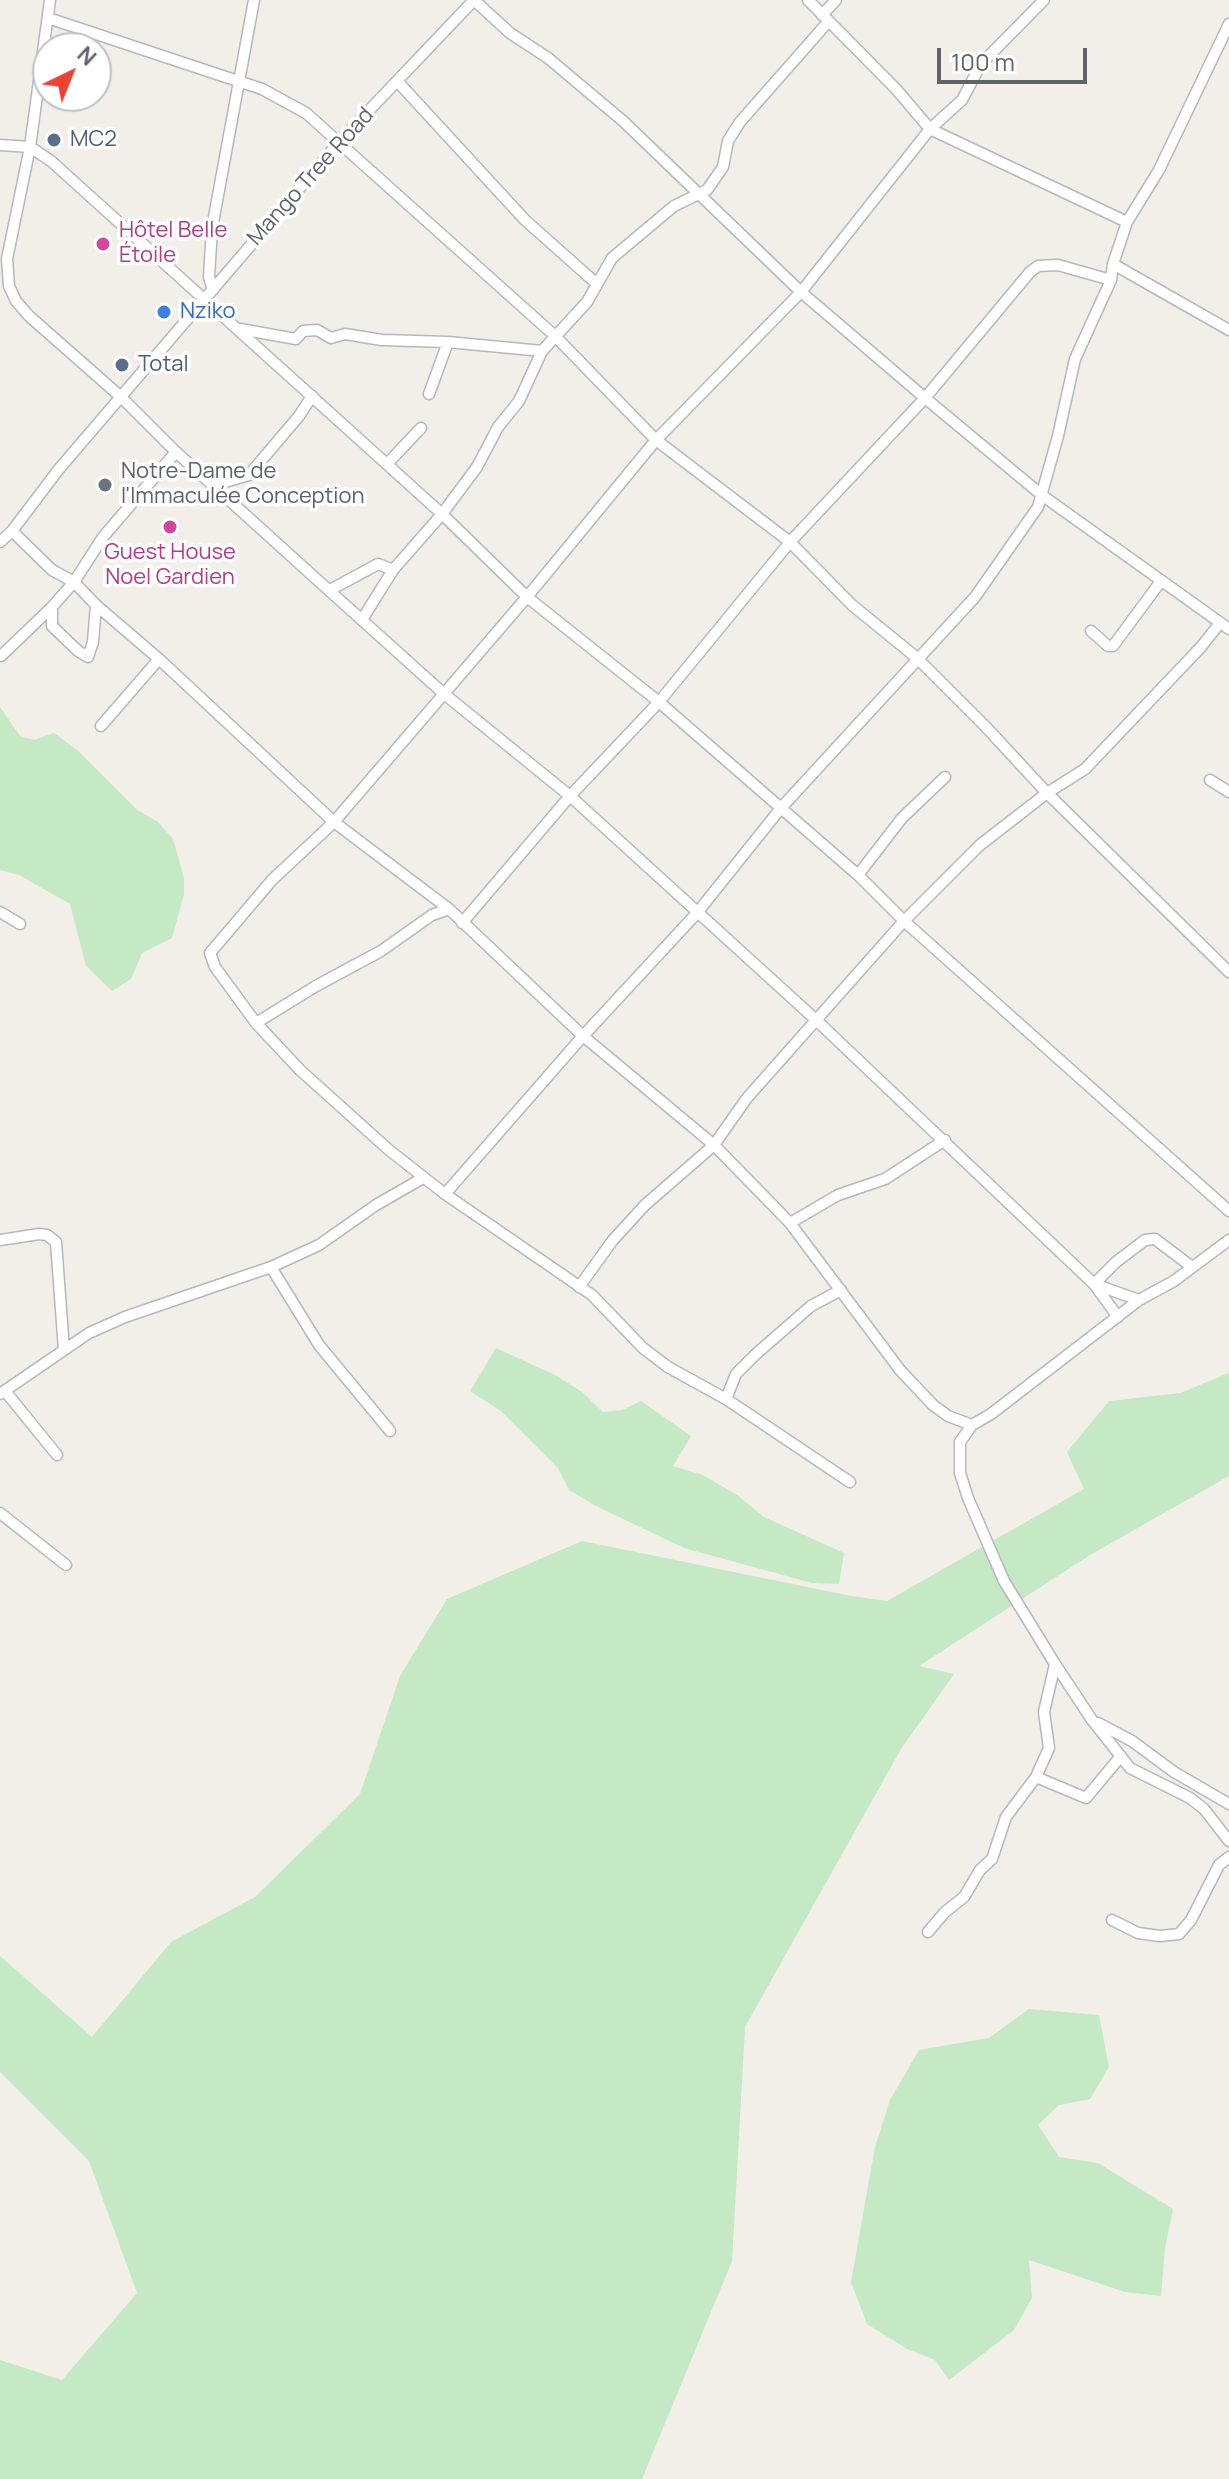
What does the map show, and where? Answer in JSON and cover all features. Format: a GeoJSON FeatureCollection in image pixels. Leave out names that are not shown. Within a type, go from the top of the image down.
{"type":"FeatureCollection","features":[{"type":"Feature","properties":{"kind":"street"},"geometry":{"type":"LineString","coordinates":[[50,0],[30,147],[7,259],[9,286],[16,301],[176,452],[443,693],[570,796],[815,1019],[1094,1284],[1118,1317]]}},
{"type":"Feature","properties":{"kind":"street"},"geometry":{"type":"LineString","coordinates":[[213,290],[209,277],[211,240],[254,0]]}},
{"type":"Feature","properties":{"kind":"street"},"geometry":{"type":"LineString","coordinates":[[474,0],[510,33],[548,58],[623,121],[801,292],[925,398],[1043,496],[1225,626],[1201,647],[1085,769],[1047,793],[980,845],[904,921],[747,1098],[714,1145],[645,1205],[613,1240],[579,1287]]}},
{"type":"Feature","properties":{"kind":"street","name":"Mango Tree Road"},"geometry":{"type":"LineString","coordinates":[[0,542],[340,141],[474,0]]}},
{"type":"Feature","properties":{"kind":"street"},"geometry":{"type":"LineString","coordinates":[[808,0],[896,89],[930,129],[1127,222]]}},
{"type":"Feature","properties":{"kind":"street"},"geometry":{"type":"LineString","coordinates":[[363,618],[393,570],[442,514],[477,467],[498,427],[519,401],[542,351],[587,302],[612,258],[674,206],[707,190],[723,167],[728,141],[740,122],[825,19],[836,0]]}},
{"type":"Feature","properties":{"kind":"street"},"geometry":{"type":"LineString","coordinates":[[850,1482],[726,1399],[668,1367],[643,1348],[592,1295],[423,1178],[300,1070],[256,1023],[222,977],[210,953],[272,880],[334,822],[527,597],[656,440],[801,292],[930,129],[962,100],[981,64],[1044,0]]}},
{"type":"Feature","properties":{"kind":"street"},"geometry":{"type":"LineString","coordinates":[[48,18],[238,81],[294,105],[340,141],[555,336],[656,440],[790,542],[852,605],[917,658],[1047,793],[1229,972]]}},
{"type":"Feature","properties":{"kind":"street"},"geometry":{"type":"LineString","coordinates":[[445,1194],[583,1036],[697,913],[781,808],[975,597],[1030,520],[1043,496],[1075,359],[1111,280],[1127,222],[1159,170],[1229,24]]}},
{"type":"Feature","properties":{"kind":"street"},"geometry":{"type":"LineString","coordinates":[[398,82],[525,220],[597,284]]}},
{"type":"Feature","properties":{"kind":"street"},"geometry":{"type":"LineString","coordinates":[[0,145],[30,147],[51,161],[442,514],[527,597],[659,702],[858,875],[904,921],[1229,1211]]}},
{"type":"Feature","properties":{"kind":"street"},"geometry":{"type":"LineString","coordinates":[[1113,264],[1228,327]]}},
{"type":"Feature","properties":{"kind":"street"},"geometry":{"type":"LineString","coordinates":[[462,923],[570,796],[659,702],[790,542],[925,398],[1010,293],[1038,266],[1058,265],[1111,280]]}},
{"type":"Feature","properties":{"kind":"street"},"geometry":{"type":"LineString","coordinates":[[238,329],[296,339],[303,331],[317,330],[331,338],[345,334],[382,340],[448,342],[542,351]]}},
{"type":"Feature","properties":{"kind":"street"},"geometry":{"type":"LineString","coordinates":[[429,394],[448,342]]}},
{"type":"Feature","properties":{"kind":"street"},"geometry":{"type":"LineString","coordinates":[[199,472],[225,482],[249,475],[312,396]]}},
{"type":"Feature","properties":{"kind":"street"},"geometry":{"type":"LineString","coordinates":[[387,464],[421,428]]}},
{"type":"Feature","properties":{"kind":"street"},"geometry":{"type":"LineString","coordinates":[[1,656],[74,582],[103,537],[176,452]]}},
{"type":"Feature","properties":{"kind":"street"},"geometry":{"type":"LineString","coordinates":[[12,531],[52,570],[74,582],[334,822],[449,909],[583,1036],[714,1145],[790,1223],[900,1370],[933,1405],[948,1416],[972,1425]]}},
{"type":"Feature","properties":{"kind":"street"},"geometry":{"type":"LineString","coordinates":[[330,590],[378,564],[393,570]]}},
{"type":"Feature","properties":{"kind":"street"},"geometry":{"type":"LineString","coordinates":[[1091,631],[1108,646],[1113,646],[1161,581]]}},
{"type":"Feature","properties":{"kind":"street"},"geometry":{"type":"LineString","coordinates":[[52,607],[52,626],[88,657],[93,642],[96,605]]}},
{"type":"Feature","properties":{"kind":"street"},"geometry":{"type":"LineString","coordinates":[[101,726],[159,659]]}},
{"type":"Feature","properties":{"kind":"street"},"geometry":{"type":"LineString","coordinates":[[858,875],[902,818],[945,777]]}},
{"type":"Feature","properties":{"kind":"street"},"geometry":{"type":"LineString","coordinates":[[1210,780],[1229,792]]}},
{"type":"Feature","properties":{"kind":"street"},"geometry":{"type":"LineString","coordinates":[[256,1023],[381,951],[432,915],[449,909]]}},
{"type":"Feature","properties":{"kind":"street"},"geometry":{"type":"LineString","coordinates":[[0,912],[20,924]]}},
{"type":"Feature","properties":{"kind":"street"},"geometry":{"type":"LineString","coordinates":[[790,1223],[838,1195],[885,1179],[945,1140]]}},
{"type":"Feature","properties":{"kind":"street"},"geometry":{"type":"LineString","coordinates":[[57,1455],[2,1392],[89,1333],[125,1317],[271,1267],[333,1237],[376,1205],[423,1178]]}},
{"type":"Feature","properties":{"kind":"street"},"geometry":{"type":"LineString","coordinates":[[0,1240],[39,1234],[47,1235],[56,1242],[64,1350]]}},
{"type":"Feature","properties":{"kind":"street"},"geometry":{"type":"LineString","coordinates":[[1094,1284],[1145,1240],[1155,1239],[1192,1267]]}},
{"type":"Feature","properties":{"kind":"street"},"geometry":{"type":"LineString","coordinates":[[1229,1240],[1174,1281],[1139,1300],[1021,1393],[972,1425],[960,1442],[960,1473],[1004,1581],[1092,1720],[1130,1768],[1190,1798],[1204,1809],[1229,1841]]}},
{"type":"Feature","properties":{"kind":"street"},"geometry":{"type":"LineString","coordinates":[[271,1267],[319,1345],[390,1431]]}},
{"type":"Feature","properties":{"kind":"street"},"geometry":{"type":"LineString","coordinates":[[1094,1284],[1139,1300]]}},
{"type":"Feature","properties":{"kind":"street"},"geometry":{"type":"LineString","coordinates":[[726,1399],[736,1374],[756,1354],[811,1306],[841,1290]]}},
{"type":"Feature","properties":{"kind":"street"},"geometry":{"type":"LineString","coordinates":[[0,1513],[66,1565]]}},
{"type":"Feature","properties":{"kind":"street"},"geometry":{"type":"LineString","coordinates":[[928,1932],[945,1912],[964,1897],[980,1870],[992,1859],[1006,1817],[1036,1777],[1049,1748],[1044,1712],[1055,1664]]}},
{"type":"Feature","properties":{"kind":"street"},"geometry":{"type":"LineString","coordinates":[[1092,1720],[1132,1741],[1174,1772],[1229,1804]]}},
{"type":"Feature","properties":{"kind":"street"},"geometry":{"type":"LineString","coordinates":[[1036,1777],[1086,1798],[1121,1756]]}},
{"type":"Feature","properties":{"kind":"street"},"geometry":{"type":"LineString","coordinates":[[1112,1920],[1138,1933],[1160,1936],[1179,1934],[1191,1920],[1219,1865],[1229,1857]]}},
{"type":"Feature","properties":{"kind":"green space"},"geometry":{"type":"Polygon","coordinates":[[[0,707],[20,736],[34,740],[54,733],[78,751],[137,810],[158,822],[173,839],[184,878],[184,894],[172,938],[142,953],[131,979],[112,991],[86,966],[70,904],[19,875],[0,870],[0,707]]]}},
{"type":"Feature","properties":{"kind":"green space"},"geometry":{"type":"Polygon","coordinates":[[[496,1348],[557,1376],[582,1392],[603,1412],[622,1410],[641,1401],[691,1436],[673,1466],[703,1475],[737,1495],[764,1517],[844,1553],[839,1584],[812,1583],[684,1548],[569,1490],[558,1468],[501,1411],[470,1391],[496,1348]]]}},
{"type":"Feature","properties":{"kind":"green space"},"geometry":{"type":"Polygon","coordinates":[[[1229,1373],[1229,1476],[1090,1555],[919,1666],[954,1674],[901,1749],[745,2027],[732,2261],[642,2479],[0,2479],[0,2360],[62,2380],[137,2293],[89,2161],[0,2072],[0,1956],[92,2037],[171,1942],[255,1897],[360,1794],[400,1676],[447,1599],[582,1541],[887,1601],[1084,1489],[1067,1452],[1109,1401],[1180,1393],[1229,1373]]]}},
{"type":"Feature","properties":{"kind":"green space"},"geometry":{"type":"Polygon","coordinates":[[[1029,2009],[1099,2015],[1109,2067],[1090,2099],[1059,2105],[1038,2125],[1059,2157],[1098,2163],[1173,2209],[1165,2248],[1161,2296],[1125,2292],[1029,2260],[1032,2298],[1014,2330],[949,2380],[935,2360],[907,2349],[867,2324],[851,2282],[875,2147],[890,2100],[919,2050],[989,2038],[1029,2009]]]}},
{"type":"Feature","properties":{"kind":"place","name":"MC2"},"geometry":{"type":"Point","coordinates":[54,140]}},
{"type":"Feature","properties":{"kind":"place","name":"Hôtel Belle Étoile"},"geometry":{"type":"Point","coordinates":[103,244]}},
{"type":"Feature","properties":{"kind":"place","name":"Nziko"},"geometry":{"type":"Point","coordinates":[164,312]}},
{"type":"Feature","properties":{"kind":"place","name":"Total"},"geometry":{"type":"Point","coordinates":[122,365]}},
{"type":"Feature","properties":{"kind":"place","name":"Notre-Dame de l'Immaculée Conception"},"geometry":{"type":"Point","coordinates":[105,485]}},
{"type":"Feature","properties":{"kind":"place","name":"Guest House Noel Gardien"},"geometry":{"type":"Point","coordinates":[170,527]}}]}
